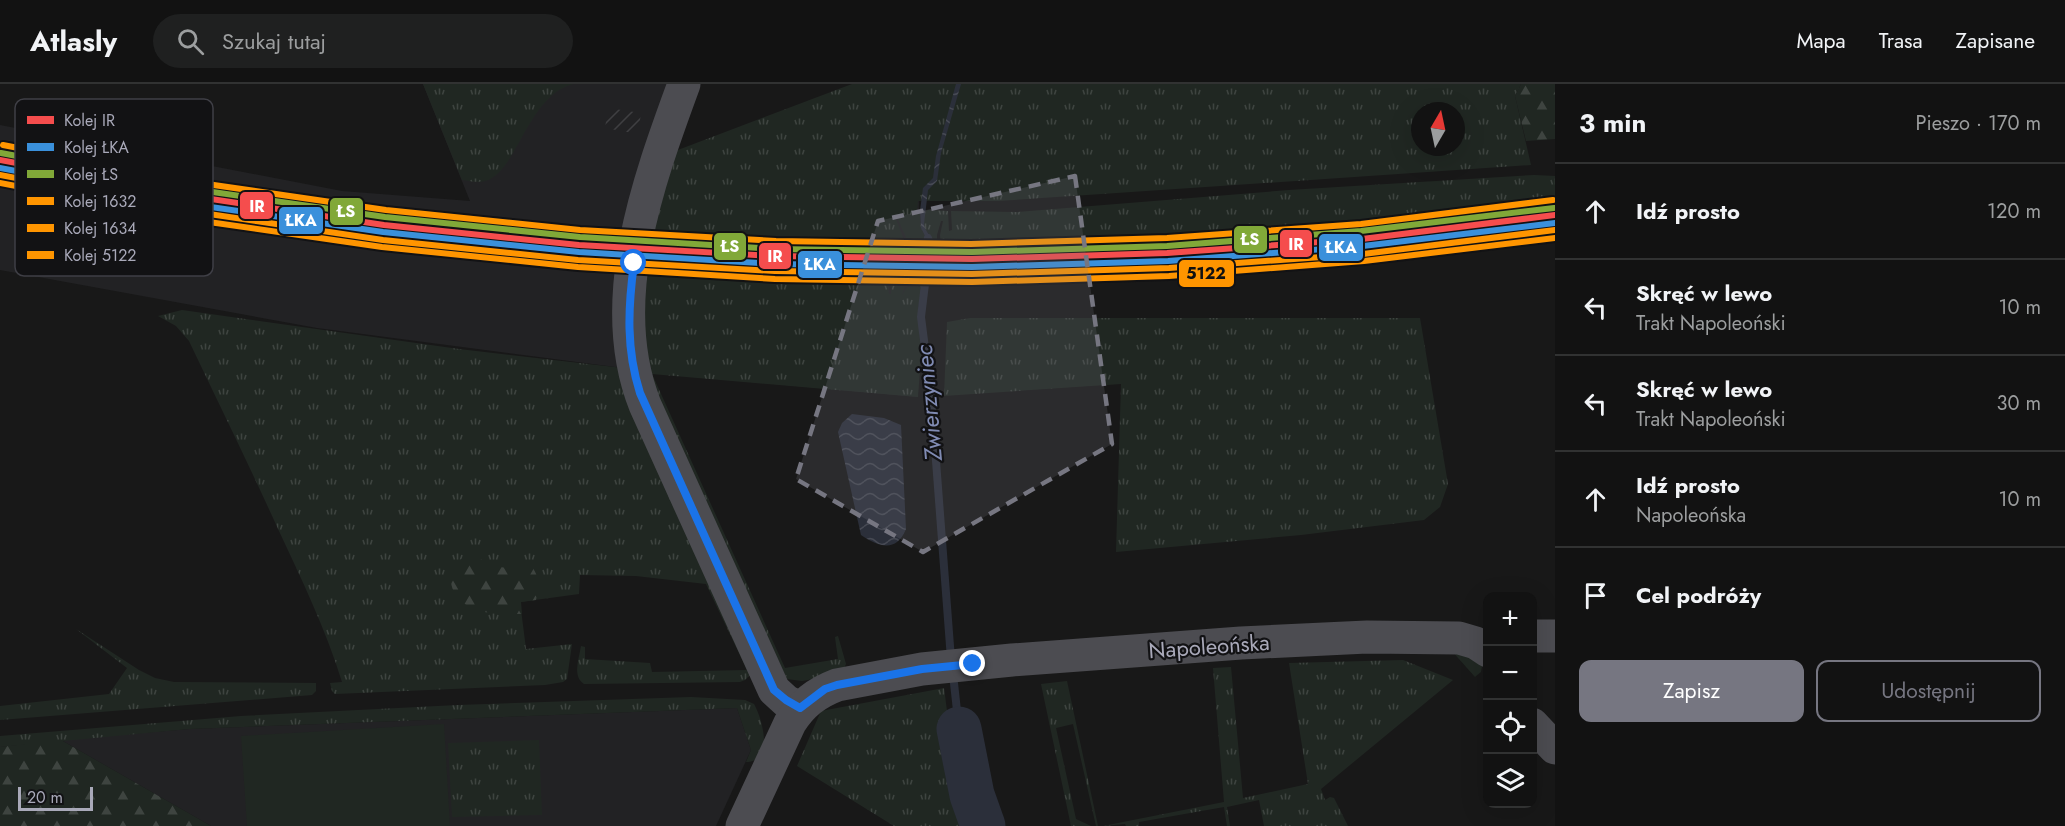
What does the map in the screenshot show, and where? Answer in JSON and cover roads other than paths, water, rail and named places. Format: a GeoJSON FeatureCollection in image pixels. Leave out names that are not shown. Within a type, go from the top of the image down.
{"type":"FeatureCollection","features":[{"type":"Feature","properties":{"kind":"street"},"geometry":{"type":"LineString","coordinates":[[684,84],[639,224],[629,298],[629,341],[631,360],[645,405],[787,699],[790,723],[742,826]]}},
{"type":"Feature","properties":{"kind":"street","name":"Napoleońska"},"geometry":{"type":"LineString","coordinates":[[787,699],[837,685],[926,669],[973,664],[1321,638],[1459,638],[1483,644]]}},
{"type":"Feature","properties":{"kind":"street"},"geometry":{"type":"LineString","coordinates":[[1537,728],[1555,748]]}},
{"type":"Feature","properties":{"kind":"water"},"geometry":{"type":"Polygon","coordinates":[[[956,84],[961,84],[941,153],[937,181],[928,190],[924,224],[934,246],[927,246],[927,240],[921,228],[920,211],[923,188],[933,178],[936,156],[956,84]]]}},
{"type":"Feature","properties":{"kind":"water"},"geometry":{"type":"Polygon","coordinates":[[[852,414],[884,418],[901,425],[906,529],[902,537],[892,545],[881,545],[861,535],[838,432],[842,423],[852,414]]]}},
{"type":"Feature","properties":{"kind":"waterway","name":"Zwierzyniec"},"geometry":{"type":"LineString","coordinates":[[928,238],[930,243],[921,317],[931,395],[951,659]]}},
{"type":"Feature","properties":{"kind":"waterway","name":"Zwierzyniec"},"geometry":{"type":"LineString","coordinates":[[953,674],[959,729]]}},
{"type":"Feature","properties":{"kind":"waterway"},"geometry":{"type":"LineString","coordinates":[[959,729],[972,795],[983,826]]}},
{"type":"Feature","properties":{"kind":"rail line","name":"1634"},"geometry":{"type":"LineString","coordinates":[[3,145],[15,147]]}},
{"type":"Feature","properties":{"kind":"rail line","name":"ŁS"},"geometry":{"type":"LineString","coordinates":[[1,153],[15,156]]}},
{"type":"Feature","properties":{"kind":"rail line","name":"IR"},"geometry":{"type":"LineString","coordinates":[[0,160],[15,163]]}},
{"type":"Feature","properties":{"kind":"rail line","name":"ŁKA"},"geometry":{"type":"LineString","coordinates":[[0,168],[15,171]]}},
{"type":"Feature","properties":{"kind":"rail line","name":"1632"},"geometry":{"type":"LineString","coordinates":[[0,175],[15,178]]}},
{"type":"Feature","properties":{"kind":"rail line","name":"5122"},"geometry":{"type":"LineString","coordinates":[[0,183],[15,186]]}},
{"type":"Feature","properties":{"kind":"rail line","name":"1634"},"geometry":{"type":"LineString","coordinates":[[213,185],[386,210],[580,230],[776,241],[971,244],[1167,238],[1361,224],[1553,200]]}},
{"type":"Feature","properties":{"kind":"rail line","name":"ŁS"},"geometry":{"type":"LineString","coordinates":[[213,192],[385,217],[580,237],[776,249],[972,252],[1167,246],[1361,231],[1554,208]]}},
{"type":"Feature","properties":{"kind":"rail line","name":"IR"},"geometry":{"type":"LineString","coordinates":[[213,199],[384,225],[579,245],[775,256],[972,259],[1167,253],[1362,239],[1555,215]]}},
{"type":"Feature","properties":{"kind":"rail line","name":"ŁKA"},"geometry":{"type":"LineString","coordinates":[[213,207],[383,232],[579,252],[775,264],[972,267],[1168,261],[1363,246],[1555,223]]}},
{"type":"Feature","properties":{"kind":"rail line","name":"1632"},"geometry":{"type":"LineString","coordinates":[[213,215],[383,240],[578,260],[775,271],[972,274],[1169,268],[1363,254],[1555,230]]}},
{"type":"Feature","properties":{"kind":"rail line","name":"5122"},"geometry":{"type":"LineString","coordinates":[[213,223],[382,247],[578,267],[775,279],[972,282],[1169,276],[1364,261],[1555,238]]}}]}
